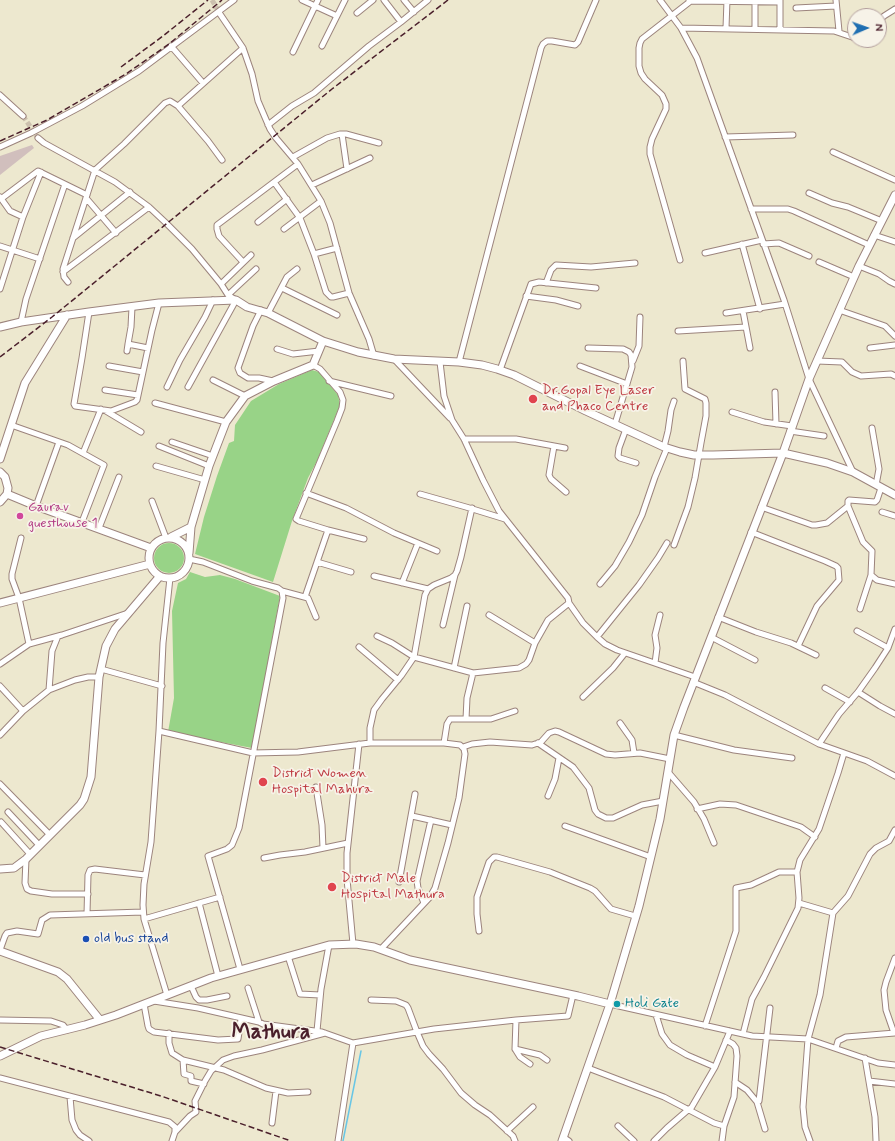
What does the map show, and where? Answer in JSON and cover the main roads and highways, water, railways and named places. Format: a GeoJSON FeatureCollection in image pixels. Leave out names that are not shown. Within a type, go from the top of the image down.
{"type":"FeatureCollection","features":[{"type":"Feature","properties":{"kind":"waterway"},"geometry":{"type":"LineString","coordinates":[[343,1141],[361,1051]]}},
{"type":"Feature","properties":{"kind":"tunnel"},"geometry":{"type":"LineString","coordinates":[[212,0],[220,14]]}},
{"type":"Feature","properties":{"kind":"tunnel"},"geometry":{"type":"LineString","coordinates":[[23,116],[38,138]]}},
{"type":"Feature","properties":{"kind":"railway"},"geometry":{"type":"LineString","coordinates":[[121,67],[208,0]]}},
{"type":"Feature","properties":{"kind":"railway"},"geometry":{"type":"LineString","coordinates":[[0,141],[47,120],[126,74],[169,44],[222,0]]}},
{"type":"Feature","properties":{"kind":"railway"},"geometry":{"type":"LineString","coordinates":[[0,357],[52,317],[332,89],[448,0]]}},
{"type":"Feature","properties":{"kind":"railway"},"geometry":{"type":"LineString","coordinates":[[0,1047],[161,1096],[291,1141]]}},
{"type":"Feature","properties":{"kind":"place","name":"Dr.Gopal Eye Laser and Phaco Centre"},"geometry":{"type":"Point","coordinates":[533,399]}},
{"type":"Feature","properties":{"kind":"place","name":"Gaurav guesthouse 1"},"geometry":{"type":"Point","coordinates":[20,516]}},
{"type":"Feature","properties":{"kind":"place","name":"District Women Hospital Mahura"},"geometry":{"type":"Point","coordinates":[263,782]}},
{"type":"Feature","properties":{"kind":"place","name":"District Male Hospital Mathura"},"geometry":{"type":"Point","coordinates":[332,887]}},
{"type":"Feature","properties":{"kind":"place","name":"old bus stand"},"geometry":{"type":"Point","coordinates":[86,939]}},
{"type":"Feature","properties":{"kind":"place","name":"Holi Gate"},"geometry":{"type":"Point","coordinates":[617,1004]}},
{"type":"Feature","properties":{"kind":"district","name":"Mathura"},"geometry":{"type":"Point","coordinates":[271,1033]}}]}
